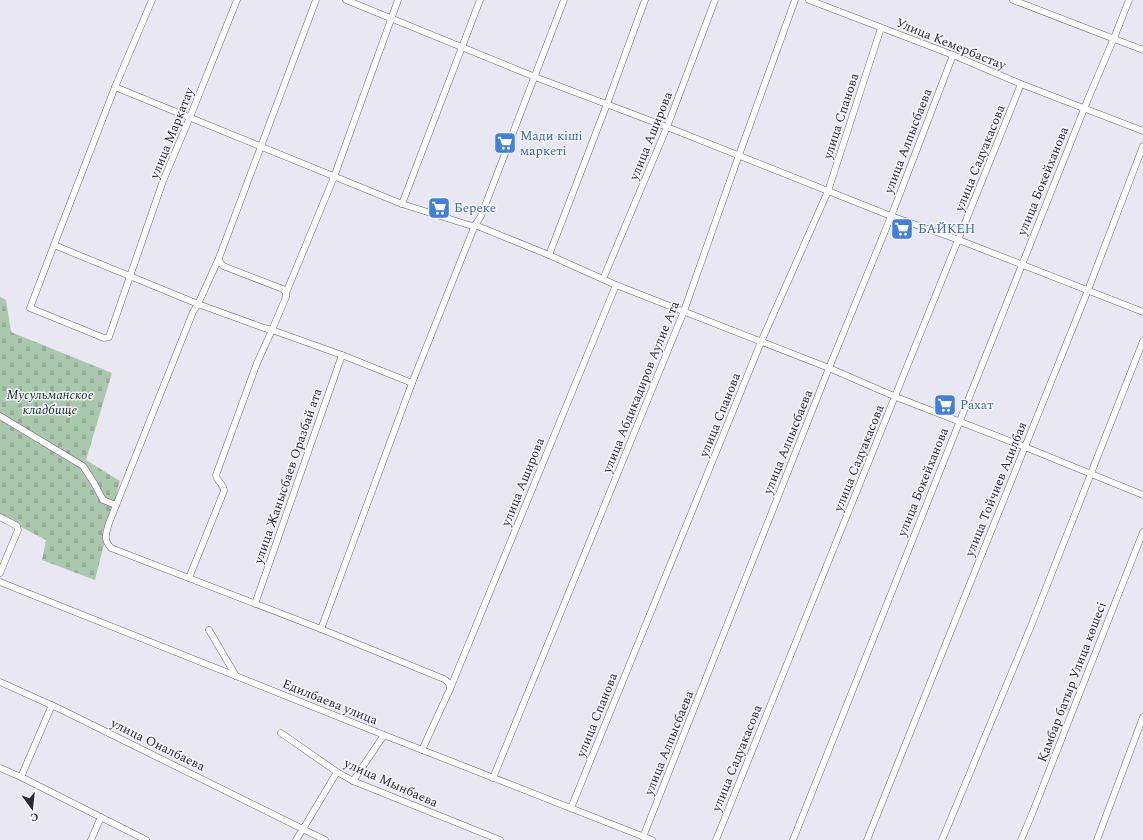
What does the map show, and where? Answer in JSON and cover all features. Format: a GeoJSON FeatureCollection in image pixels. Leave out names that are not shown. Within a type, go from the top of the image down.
{"type":"FeatureCollection","features":[{"type":"Feature","properties":{"kind":"street"},"geometry":{"type":"LineString","coordinates":[[152,0],[115,87],[54,245],[198,304],[342,355],[412,383]]}},
{"type":"Feature","properties":{"kind":"street","name":"улица Маркатау"},"geometry":{"type":"LineString","coordinates":[[54,245],[30,308],[104,338],[109,337],[163,181],[237,0]]}},
{"type":"Feature","properties":{"kind":"street"},"geometry":{"type":"LineString","coordinates":[[316,0],[219,258],[193,312],[116,505],[105,537],[111,548],[444,679],[449,684],[450,689]]}},
{"type":"Feature","properties":{"kind":"street"},"geometry":{"type":"LineString","coordinates":[[346,0],[535,77],[667,126],[828,191],[1022,264],[1143,312]]}},
{"type":"Feature","properties":{"kind":"street"},"geometry":{"type":"LineString","coordinates":[[189,578],[224,490],[224,486],[217,480],[216,475],[257,363],[286,297],[286,293],[334,177],[398,0]]}},
{"type":"Feature","properties":{"kind":"street"},"geometry":{"type":"LineString","coordinates":[[402,204],[480,0]]}},
{"type":"Feature","properties":{"kind":"street"},"geometry":{"type":"LineString","coordinates":[[320,629],[412,383],[475,226],[481,216],[564,0]]}},
{"type":"Feature","properties":{"kind":"street"},"geometry":{"type":"LineString","coordinates":[[549,255],[645,0]]}},
{"type":"Feature","properties":{"kind":"street","name":"улица Аширова"},"geometry":{"type":"LineString","coordinates":[[603,279],[667,126],[715,0]]}},
{"type":"Feature","properties":{"kind":"street","name":"улица Абдикадиров Аулие Ата"},"geometry":{"type":"LineString","coordinates":[[493,778],[684,311],[795,0]]}},
{"type":"Feature","properties":{"kind":"street","name":"Улица Кемербастау"},"geometry":{"type":"LineString","coordinates":[[809,0],[953,55],[1021,84],[1143,131]]}},
{"type":"Feature","properties":{"kind":"street"},"geometry":{"type":"LineString","coordinates":[[1013,0],[1143,50]]}},
{"type":"Feature","properties":{"kind":"street","name":"улица Бокейханова"},"geometry":{"type":"LineString","coordinates":[[793,840],[1084,108],[1129,0]]}},
{"type":"Feature","properties":{"kind":"street","name":"улица Спанова"},"geometry":{"type":"LineString","coordinates":[[571,808],[761,342],[828,191],[881,28]]}},
{"type":"Feature","properties":{"kind":"street","name":"улица Алпысбаева"},"geometry":{"type":"LineString","coordinates":[[643,837],[829,368],[892,216],[953,55]]}},
{"type":"Feature","properties":{"kind":"street","name":"улица Садуакасова"},"geometry":{"type":"LineString","coordinates":[[716,840],[1021,84]]}},
{"type":"Feature","properties":{"kind":"street"},"geometry":{"type":"LineString","coordinates":[[115,87],[402,204],[475,226],[549,255],[616,285],[829,368],[896,397],[1143,495]]}},
{"type":"Feature","properties":{"kind":"street","name":"улица Тойчиев Адилбая"},"geometry":{"type":"LineString","coordinates":[[867,840],[1088,290],[1143,146]]}},
{"type":"Feature","properties":{"kind":"street"},"geometry":{"type":"LineString","coordinates":[[219,258],[223,266],[283,289],[286,293]]}},
{"type":"Feature","properties":{"kind":"street","name":"улица Аширова"},"geometry":{"type":"LineString","coordinates":[[422,750],[450,689],[616,285]]}},
{"type":"Feature","properties":{"kind":"street"},"geometry":{"type":"LineString","coordinates":[[942,840],[1031,626],[1143,341]]}},
{"type":"Feature","properties":{"kind":"street","name":"улица Жанысбаев Оразбай ата"},"geometry":{"type":"LineString","coordinates":[[255,604],[342,355]]}},
{"type":"Feature","properties":{"kind":"street"},"geometry":{"type":"LineString","coordinates":[[0,416],[83,466],[103,500],[116,505]]}},
{"type":"Feature","properties":{"kind":"street"},"geometry":{"type":"LineString","coordinates":[[0,517],[17,526],[18,530],[0,573]]}},
{"type":"Feature","properties":{"kind":"street","name":"Қамбар батыр Улица көшесі"},"geometry":{"type":"LineString","coordinates":[[1021,840],[1143,532]]}},
{"type":"Feature","properties":{"kind":"street","name":"Едилбаева улица"},"geometry":{"type":"LineString","coordinates":[[0,582],[652,840]]}},
{"type":"Feature","properties":{"kind":"street"},"geometry":{"type":"LineString","coordinates":[[209,630],[236,676]]}},
{"type":"Feature","properties":{"kind":"street","name":"улица Оналбаева"},"geometry":{"type":"LineString","coordinates":[[0,682],[52,705],[325,840]]}},
{"type":"Feature","properties":{"kind":"street"},"geometry":{"type":"LineString","coordinates":[[21,777],[52,705]]}},
{"type":"Feature","properties":{"kind":"street"},"geometry":{"type":"LineString","coordinates":[[1098,840],[1143,717]]}},
{"type":"Feature","properties":{"kind":"street","name":"улица Мынбаева"},"geometry":{"type":"LineString","coordinates":[[281,733],[337,772],[353,781],[500,840]]}},
{"type":"Feature","properties":{"kind":"street"},"geometry":{"type":"LineString","coordinates":[[353,781],[384,735]]}},
{"type":"Feature","properties":{"kind":"street"},"geometry":{"type":"LineString","coordinates":[[0,768],[21,777],[146,840]]}},
{"type":"Feature","properties":{"kind":"street"},"geometry":{"type":"LineString","coordinates":[[296,840],[304,830],[337,772]]}},
{"type":"Feature","properties":{"kind":"street"},"geometry":{"type":"LineString","coordinates":[[91,840],[102,817]]}},
{"type":"Feature","properties":{"kind":"green space","name":"Мусульманское кладбище"},"geometry":{"type":"Polygon","coordinates":[[[0,297],[6,300],[11,332],[112,373],[86,460],[120,481],[95,580],[42,560],[46,540],[0,516],[0,297]]]}},
{"type":"Feature","properties":{"kind":"place","name":"Мади кіші маркеті"},"geometry":{"type":"Point","coordinates":[505,143]}},
{"type":"Feature","properties":{"kind":"place","name":"Береке"},"geometry":{"type":"Point","coordinates":[439,208]}},
{"type":"Feature","properties":{"kind":"place","name":"БАЙКЕН"},"geometry":{"type":"Point","coordinates":[902,229]}},
{"type":"Feature","properties":{"kind":"place","name":"Рахат"},"geometry":{"type":"Point","coordinates":[945,405]}}]}
